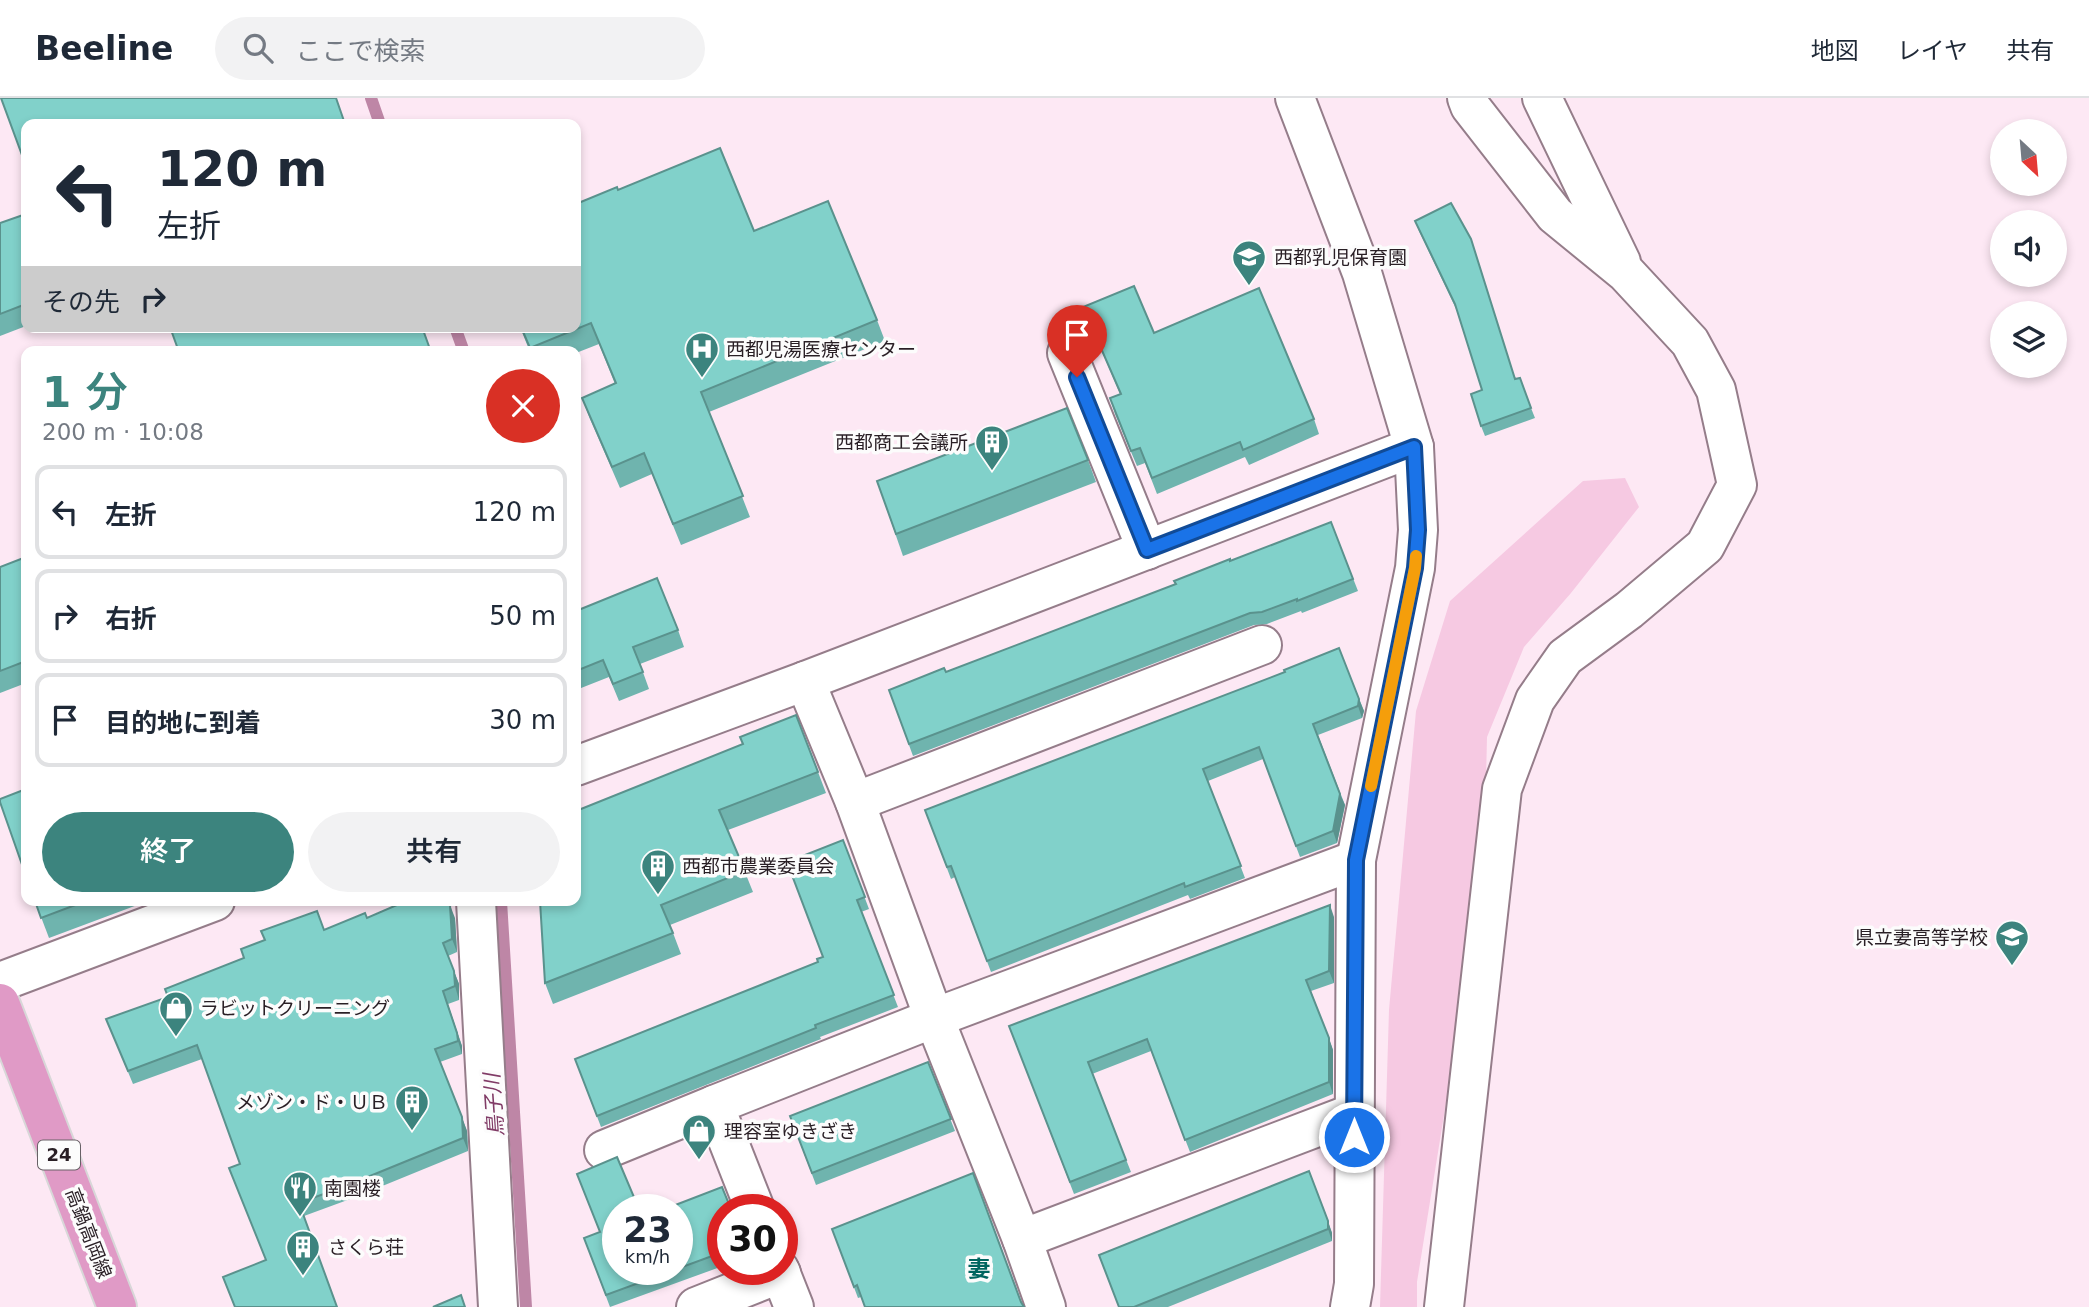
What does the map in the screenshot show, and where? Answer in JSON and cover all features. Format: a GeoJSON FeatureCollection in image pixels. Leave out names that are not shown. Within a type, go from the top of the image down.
{"type":"FeatureCollection","features":[{"type":"Feature","properties":{"kind":"main road","name":"高鍋高岡線"},"geometry":{"type":"LineString","coordinates":[[0,1003],[117,1307]]}},
{"type":"Feature","properties":{"kind":"street"},"geometry":{"type":"LineString","coordinates":[[1295,98],[1362,273],[1414,447],[1418,530],[1415,568],[1356,860],[1354,1284],[1350,1307]]}},
{"type":"Feature","properties":{"kind":"street"},"geometry":{"type":"LineString","coordinates":[[1444,1307],[1502,789],[1535,700],[1565,657],[1629,610],[1705,546],[1737,485],[1716,390],[1690,342],[1626,273],[1555,215],[1470,106],[1467,98]]}},
{"type":"Feature","properties":{"kind":"street"},"geometry":{"type":"LineString","coordinates":[[1542,98],[1626,273]]}},
{"type":"Feature","properties":{"kind":"street"},"geometry":{"type":"LineString","coordinates":[[1067,353],[1147,550]]}},
{"type":"Feature","properties":{"kind":"street"},"geometry":{"type":"LineString","coordinates":[[581,764],[806,681],[1414,447]]}},
{"type":"Feature","properties":{"kind":"street"},"geometry":{"type":"LineString","coordinates":[[855,802],[1262,645]]}},
{"type":"Feature","properties":{"kind":"street"},"geometry":{"type":"LineString","coordinates":[[806,681],[855,802],[934,1018],[1022,1239],[1046,1307]]}},
{"type":"Feature","properties":{"kind":"street"},"geometry":{"type":"LineString","coordinates":[[604,1150],[934,1018],[1356,860]]}},
{"type":"Feature","properties":{"kind":"street"},"geometry":{"type":"LineString","coordinates":[[0,982],[202,906]]}},
{"type":"Feature","properties":{"kind":"street"},"geometry":{"type":"LineString","coordinates":[[476,906],[498,1307]]}},
{"type":"Feature","properties":{"kind":"street"},"geometry":{"type":"LineString","coordinates":[[714,1105],[749,1194]]}},
{"type":"Feature","properties":{"kind":"street"},"geometry":{"type":"LineString","coordinates":[[1022,1239],[1354,1113]]}},
{"type":"Feature","properties":{"kind":"street"},"geometry":{"type":"LineString","coordinates":[[696,1307],[778,1285]]}},
{"type":"Feature","properties":{"kind":"shaded area"},"geometry":{"type":"Polygon","coordinates":[[[1625,478],[1639,507],[1524,647],[1487,737],[1484,868],[1417,1282],[1417,1307],[1380,1307],[1389,1010],[1416,711],[1450,601],[1583,481],[1625,478]]]}},
{"type":"Feature","properties":{"kind":"building"},"geometry":{"type":"Polygon","coordinates":[[[1,98],[336,98],[343,119],[21,119],[21,152],[1,98]]]}},
{"type":"Feature","properties":{"kind":"building","name":"西都児湯医療センター"},"geometry":{"type":"Polygon","coordinates":[[[720,148],[754,231],[828,201],[877,320],[701,392],[743,496],[673,524],[644,453],[612,467],[582,398],[616,383],[591,323],[581,327],[581,202],[617,187],[618,190],[720,148]]]}},
{"type":"Feature","properties":{"kind":"building"},"geometry":{"type":"Polygon","coordinates":[[[1451,203],[1471,239],[1515,379],[1520,378],[1531,408],[1481,426],[1471,394],[1482,390],[1455,304],[1415,221],[1451,203]]]}},
{"type":"Feature","properties":{"kind":"building"},"geometry":{"type":"Polygon","coordinates":[[[21,216],[21,306],[0,314],[0,223],[21,216]]]}},
{"type":"Feature","properties":{"kind":"building"},"geometry":{"type":"Polygon","coordinates":[[[1134,286],[1154,333],[1259,288],[1314,419],[1243,450],[1240,442],[1152,478],[1140,448],[1131,451],[1110,398],[1121,394],[1083,307],[1134,286]]]}},
{"type":"Feature","properties":{"kind":"building"},"geometry":{"type":"Polygon","coordinates":[[[172,333],[424,333],[429,346],[177,346],[172,333]]]}},
{"type":"Feature","properties":{"kind":"building","name":"西都児湯医療センター"},"geometry":{"type":"Polygon","coordinates":[[[524,333],[567,333],[535,346],[529,346],[524,333]]]}},
{"type":"Feature","properties":{"kind":"building"},"geometry":{"type":"Polygon","coordinates":[[[1067,408],[1088,460],[896,534],[877,481],[1067,408]]]}},
{"type":"Feature","properties":{"kind":"building"},"geometry":{"type":"Polygon","coordinates":[[[1331,522],[1353,579],[1297,601],[1250,613],[909,744],[889,690],[944,668],[946,672],[1176,584],[1174,581],[1230,559],[1331,522]]]}},
{"type":"Feature","properties":{"kind":"building"},"geometry":{"type":"Polygon","coordinates":[[[21,559],[21,663],[0,671],[0,567],[21,559]]]}},
{"type":"Feature","properties":{"kind":"building"},"geometry":{"type":"Polygon","coordinates":[[[657,578],[678,630],[633,647],[643,672],[613,684],[603,660],[581,669],[581,609],[657,578]]]}},
{"type":"Feature","properties":{"kind":"building"},"geometry":{"type":"Polygon","coordinates":[[[1339,648],[1359,699],[1358,706],[1313,724],[1340,794],[1333,831],[1296,846],[1259,747],[1203,769],[1241,866],[1185,887],[1184,883],[987,961],[951,866],[947,867],[925,810],[1285,672],[1284,670],[1339,648]]]}},
{"type":"Feature","properties":{"kind":"building","name":"西都市農業委員会"},"geometry":{"type":"Polygon","coordinates":[[[796,715],[818,772],[719,810],[745,871],[661,905],[673,933],[545,983],[540,906],[581,906],[581,809],[743,744],[740,737],[796,715]]]}},
{"type":"Feature","properties":{"kind":"building"},"geometry":{"type":"Polygon","coordinates":[[[21,791],[21,862],[0,802],[0,799],[21,791]]]}},
{"type":"Feature","properties":{"kind":"building"},"geometry":{"type":"Polygon","coordinates":[[[843,840],[865,897],[857,900],[894,995],[597,1116],[575,1059],[818,962],[817,959],[823,957],[787,862],[843,840]]]}},
{"type":"Feature","properties":{"kind":"building"},"geometry":{"type":"Polygon","coordinates":[[[1330,905],[1329,971],[1306,980],[1329,1038],[1329,1082],[1185,1140],[1147,1039],[1088,1062],[1126,1160],[1070,1182],[1009,1026],[1330,905]]]}},
{"type":"Feature","properties":{"kind":"building"},"geometry":{"type":"Polygon","coordinates":[[[37,906],[73,906],[41,918],[37,906]]]}},
{"type":"Feature","properties":{"kind":"building"},"geometry":{"type":"Polygon","coordinates":[[[395,906],[450,906],[452,939],[443,943],[454,971],[455,986],[443,991],[458,1041],[435,1049],[462,1117],[463,1138],[299,1203],[337,1307],[235,1307],[223,1277],[266,1260],[229,1168],[240,1164],[197,1045],[128,1071],[106,1019],[168,997],[165,989],[244,958],[241,949],[265,940],[261,931],[317,911],[324,930],[365,913],[367,918],[395,906]]]}},
{"type":"Feature","properties":{"kind":"building"},"geometry":{"type":"Polygon","coordinates":[[[928,1062],[951,1119],[812,1173],[790,1116],[928,1062]]]}},
{"type":"Feature","properties":{"kind":"building"},"geometry":{"type":"Polygon","coordinates":[[[617,1157],[633,1194],[602,1194],[602,1285],[584,1238],[600,1232],[577,1174],[617,1157]]]}},
{"type":"Feature","properties":{"kind":"building"},"geometry":{"type":"Polygon","coordinates":[[[1309,1171],[1328,1221],[1328,1229],[1134,1307],[1119,1307],[1099,1255],[1309,1171]]]}},
{"type":"Feature","properties":{"kind":"building"},"geometry":{"type":"Polygon","coordinates":[[[973,1173],[1024,1307],[865,1307],[857,1285],[854,1287],[832,1229],[973,1173]]]}},
{"type":"Feature","properties":{"kind":"building"},"geometry":{"type":"Polygon","coordinates":[[[722,1187],[725,1194],[707,1194],[707,1258],[693,1263],[693,1198],[722,1187]]]}},
{"type":"Feature","properties":{"kind":"building"},"geometry":{"type":"Polygon","coordinates":[[[602,1285],[633,1285],[606,1295],[602,1285]]]}},
{"type":"Feature","properties":{"kind":"building"},"geometry":{"type":"Polygon","coordinates":[[[461,1295],[465,1307],[433,1307],[461,1295]]]}},
{"type":"Feature","properties":{"kind":"waterway","name":"鳥子川"},"geometry":{"type":"LineString","coordinates":[[371,98],[378,119]]}},
{"type":"Feature","properties":{"kind":"waterway","name":"鳥子川"},"geometry":{"type":"LineString","coordinates":[[457,333],[462,346]]}},
{"type":"Feature","properties":{"kind":"waterway","name":"鳥子川"},"geometry":{"type":"LineString","coordinates":[[501,906],[526,1307]]}},
{"type":"Feature","properties":{"kind":"slow traffic"},"geometry":{"type":"LineString","coordinates":[[1371,786],[1416,556]]}},
{"type":"Feature","properties":{"kind":"place","name":"西都乳児保育園"},"geometry":{"type":"Point","coordinates":[1249,287]}},
{"type":"Feature","properties":{"kind":"place","name":"西都児湯医療センター"},"geometry":{"type":"Point","coordinates":[702,379]}},
{"type":"Feature","properties":{"kind":"place","name":"西都商工会議所"},"geometry":{"type":"Point","coordinates":[992,472]}},
{"type":"Feature","properties":{"kind":"place","name":"西都市農業委員会"},"geometry":{"type":"Point","coordinates":[658,896]}},
{"type":"Feature","properties":{"kind":"place","name":"県立妻高等学校"},"geometry":{"type":"Point","coordinates":[2012,967]}},
{"type":"Feature","properties":{"kind":"place","name":"ラビットクリーニング"},"geometry":{"type":"Point","coordinates":[176,1038]}},
{"type":"Feature","properties":{"kind":"place","name":"メゾン・ド・ＵＢ"},"geometry":{"type":"Point","coordinates":[412,1132]}},
{"type":"Feature","properties":{"kind":"place","name":"理容室ゆきざき"},"geometry":{"type":"Point","coordinates":[699,1161]}},
{"type":"Feature","properties":{"kind":"place","name":"南園楼"},"geometry":{"type":"Point","coordinates":[300,1218]}},
{"type":"Feature","properties":{"kind":"place","name":"さくら荘"},"geometry":{"type":"Point","coordinates":[303,1277]}},
{"type":"Feature","properties":{"kind":"district","name":"妻"},"geometry":{"type":"Point","coordinates":[979,1269]}},
{"type":"Feature","properties":{"kind":"route"},"geometry":{"type":"LineString","coordinates":[[1077,377],[1147,550],[1414,447],[1418,530],[1415,568],[1356,860],[1354,1137]]}}]}
